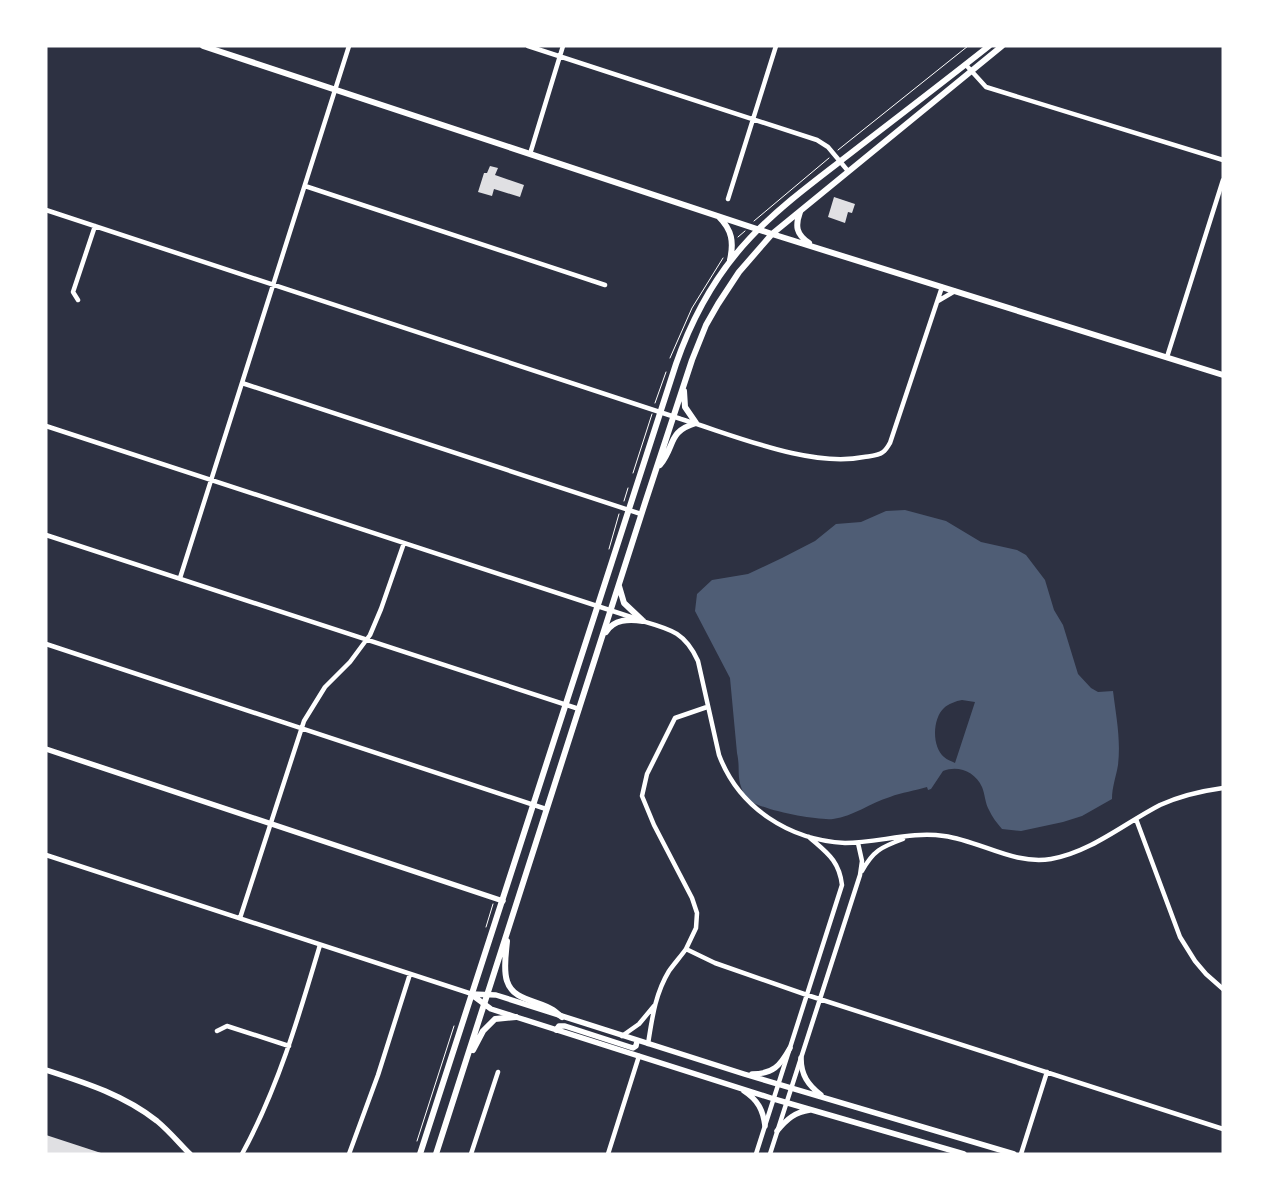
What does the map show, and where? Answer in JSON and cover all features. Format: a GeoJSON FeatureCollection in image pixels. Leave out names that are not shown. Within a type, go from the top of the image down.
{"type":"FeatureCollection","features":[{"type":"Feature","properties":{"kind":"main road"},"geometry":{"type":"LineString","coordinates":[[203,46],[772,234],[1223,375]]}},
{"type":"Feature","properties":{"kind":"main road"},"geometry":{"type":"LineString","coordinates":[[420,1154],[628,510],[688,331],[709,292],[729,263],[759,229],[802,192],[989,46]]}},
{"type":"Feature","properties":{"kind":"main road"},"geometry":{"type":"LineString","coordinates":[[436,1154],[641,514],[684,383],[702,335],[718,304],[740,272],[772,234],[1002,46]]}},
{"type":"Feature","properties":{"kind":"main road"},"geometry":{"type":"LineString","coordinates":[[801,210],[796,221],[797,230],[802,238],[816,248]]}},
{"type":"Feature","properties":{"kind":"main road"},"geometry":{"type":"LineString","coordinates":[[719,216],[728,226],[731,235],[732,253],[729,263]]}},
{"type":"Feature","properties":{"kind":"main road"},"geometry":{"type":"LineString","coordinates":[[657,469],[667,456],[678,430],[696,423],[684,407],[684,383]]}},
{"type":"Feature","properties":{"kind":"main road"},"geometry":{"type":"LineString","coordinates":[[619,584],[620,594],[624,603],[643,621]]}},
{"type":"Feature","properties":{"kind":"main road"},"geometry":{"type":"LineString","coordinates":[[600,641],[608,628],[617,622],[629,620],[643,621]]}},
{"type":"Feature","properties":{"kind":"main road"},"geometry":{"type":"LineString","coordinates":[[508,930],[506,971],[509,986],[518,996],[552,1009],[562,1017]]}},
{"type":"Feature","properties":{"kind":"main road"},"geometry":{"type":"LineString","coordinates":[[462,1071],[488,1025],[495,1019],[516,1017]]}},
{"type":"Feature","properties":{"kind":"street"},"geometry":{"type":"LineString","coordinates":[[180,578],[349,46]]}},
{"type":"Feature","properties":{"kind":"street"},"geometry":{"type":"LineString","coordinates":[[528,46],[817,140],[828,147],[848,171]]}},
{"type":"Feature","properties":{"kind":"street"},"geometry":{"type":"LineString","coordinates":[[530,154],[563,46]]}},
{"type":"Feature","properties":{"kind":"street"},"geometry":{"type":"LineString","coordinates":[[728,199],[776,46]]}},
{"type":"Feature","properties":{"kind":"street"},"geometry":{"type":"LineString","coordinates":[[966,65],[986,87],[1223,160]]}},
{"type":"Feature","properties":{"kind":"street"},"geometry":{"type":"LineString","coordinates":[[1167,357],[1223,180]]}},
{"type":"Feature","properties":{"kind":"street"},"geometry":{"type":"LineString","coordinates":[[305,186],[605,285]]}},
{"type":"Feature","properties":{"kind":"street"},"geometry":{"type":"LineString","coordinates":[[46,210],[660,412],[807,456],[827,459],[855,459],[883,452],[890,443],[942,287]]}},
{"type":"Feature","properties":{"kind":"street"},"geometry":{"type":"LineString","coordinates":[[78,300],[73,292],[95,226]]}},
{"type":"Feature","properties":{"kind":"street"},"geometry":{"type":"LineString","coordinates":[[937,302],[955,291]]}},
{"type":"Feature","properties":{"kind":"street"},"geometry":{"type":"LineString","coordinates":[[242,383],[641,514]]}},
{"type":"Feature","properties":{"kind":"street"},"geometry":{"type":"LineString","coordinates":[[46,426],[597,607],[667,628],[677,633],[687,641],[698,661],[719,755],[723,767],[737,790],[745,800],[764,816],[785,828],[808,836],[832,842],[858,843],[930,834],[961,839],[1019,858],[1050,859],[1080,850],[1161,805],[1205,790],[1223,788]]}},
{"type":"Feature","properties":{"kind":"street"},"geometry":{"type":"LineString","coordinates":[[46,534],[367,641],[579,709]]}},
{"type":"Feature","properties":{"kind":"street"},"geometry":{"type":"LineString","coordinates":[[240,918],[301,728],[325,687],[350,662],[367,641],[381,609],[404,543]]}},
{"type":"Feature","properties":{"kind":"street"},"geometry":{"type":"LineString","coordinates":[[46,644],[546,809]]}},
{"type":"Feature","properties":{"kind":"street"},"geometry":{"type":"LineString","coordinates":[[648,1044],[655,1005],[670,971],[686,949],[696,928],[697,913],[692,898],[654,825],[642,796],[647,774],[675,718],[707,707]]}},
{"type":"Feature","properties":{"kind":"street"},"geometry":{"type":"LineString","coordinates":[[46,749],[503,900]]}},
{"type":"Feature","properties":{"kind":"street"},"geometry":{"type":"LineString","coordinates":[[1136,819],[1183,942],[1206,974],[1223,989]]}},
{"type":"Feature","properties":{"kind":"street"},"geometry":{"type":"LineString","coordinates":[[756,1154],[842,885],[841,875],[836,862],[830,854],[808,836]]}},
{"type":"Feature","properties":{"kind":"street"},"geometry":{"type":"LineString","coordinates":[[860,875],[870,857],[878,850],[914,836]]}},
{"type":"Feature","properties":{"kind":"street"},"geometry":{"type":"LineString","coordinates":[[770,1154],[860,875],[862,861],[858,843]]}},
{"type":"Feature","properties":{"kind":"street"},"geometry":{"type":"LineString","coordinates":[[46,855],[472,994],[496,995],[744,1074],[1014,1154]]}},
{"type":"Feature","properties":{"kind":"street"},"geometry":{"type":"LineString","coordinates":[[242,1154],[273,1089],[289,1046],[320,944]]}},
{"type":"Feature","properties":{"kind":"street"},"geometry":{"type":"LineString","coordinates":[[686,949],[715,963],[820,999],[1223,1129]]}},
{"type":"Feature","properties":{"kind":"street"},"geometry":{"type":"LineString","coordinates":[[349,1154],[378,1075],[410,974]]}},
{"type":"Feature","properties":{"kind":"street"},"geometry":{"type":"LineString","coordinates":[[472,994],[491,1009],[774,1099],[964,1154]]}},
{"type":"Feature","properties":{"kind":"street"},"geometry":{"type":"LineString","coordinates":[[622,1036],[639,1024],[655,1005]]}},
{"type":"Feature","properties":{"kind":"street"},"geometry":{"type":"LineString","coordinates":[[217,1031],[227,1026],[289,1046]]}},
{"type":"Feature","properties":{"kind":"street"},"geometry":{"type":"LineString","coordinates":[[556,1030],[559,1026],[565,1026],[633,1048],[638,1041]]}},
{"type":"Feature","properties":{"kind":"street"},"geometry":{"type":"LineString","coordinates":[[744,1074],[765,1074],[771,1071],[778,1065],[790,1048]]}},
{"type":"Feature","properties":{"kind":"street"},"geometry":{"type":"LineString","coordinates":[[608,1154],[639,1056]]}},
{"type":"Feature","properties":{"kind":"street"},"geometry":{"type":"LineString","coordinates":[[801,1058],[801,1068],[810,1086],[827,1099]]}},
{"type":"Feature","properties":{"kind":"street"},"geometry":{"type":"LineString","coordinates":[[46,1070],[97,1087],[129,1102],[157,1122],[190,1154]]}},
{"type":"Feature","properties":{"kind":"street"},"geometry":{"type":"LineString","coordinates":[[471,1154],[498,1072]]}},
{"type":"Feature","properties":{"kind":"street"},"geometry":{"type":"LineString","coordinates":[[1021,1154],[1047,1072]]}},
{"type":"Feature","properties":{"kind":"street"},"geometry":{"type":"LineString","coordinates":[[735,1086],[756,1100],[761,1107],[764,1126]]}},
{"type":"Feature","properties":{"kind":"street"},"geometry":{"type":"LineString","coordinates":[[777,1130],[796,1114],[814,1110]]}},
{"type":"Feature","properties":{"kind":"path"},"geometry":{"type":"LineString","coordinates":[[758,218],[786,192],[968,46]]}},
{"type":"Feature","properties":{"kind":"path"},"geometry":{"type":"LineString","coordinates":[[415,1145],[454,1025]]}},
{"type":"Feature","properties":{"kind":"water"},"geometry":{"type":"Polygon","coordinates":[[[905,510],[946,521],[981,542],[1017,550],[1026,555],[1045,580],[1054,610],[1063,625],[1078,674],[1091,688],[1098,692],[1113,691],[1119,746],[1112,799],[1082,816],[1021,831],[1002,829],[990,813],[979,782],[971,774],[961,769],[943,771],[931,789],[928,790],[927,787],[895,795],[848,815],[833,819],[801,816],[773,810],[760,806],[746,797],[739,780],[730,678],[695,611],[697,594],[712,580],[748,574],[782,558],[815,541],[836,524],[861,522],[886,511],[905,510]],[[962,700],[952,703],[944,708],[937,719],[935,733],[937,747],[944,757],[955,763],[975,702],[962,700]]]}},
{"type":"Feature","properties":{"kind":"building"},"geometry":{"type":"Polygon","coordinates":[[[490,166],[498,168],[495,175],[524,185],[520,197],[494,189],[492,196],[478,192],[484,173],[487,173],[490,166]]]}},
{"type":"Feature","properties":{"kind":"building"},"geometry":{"type":"Polygon","coordinates":[[[834,197],[855,204],[852,213],[848,212],[845,223],[828,217],[834,197]]]}},
{"type":"Feature","properties":{"kind":"building"},"geometry":{"type":"Polygon","coordinates":[[[46,1135],[101,1153],[101,1154],[46,1154],[46,1135]]]}}]}
